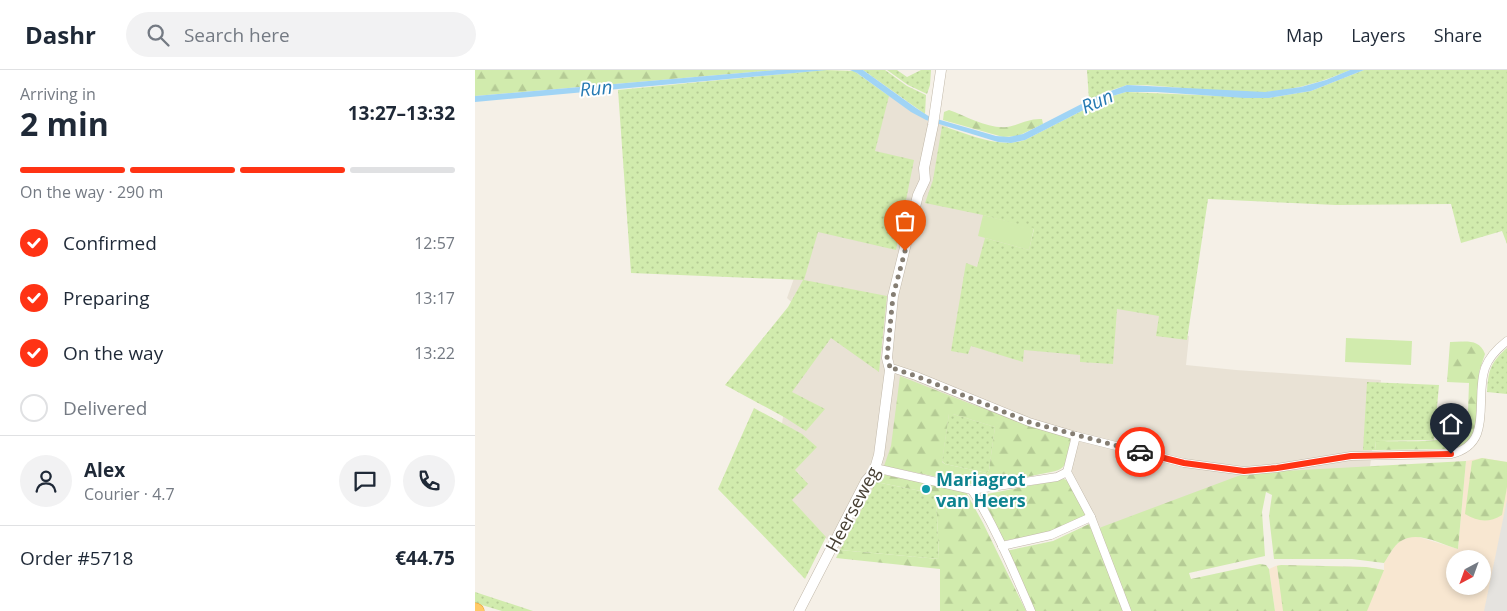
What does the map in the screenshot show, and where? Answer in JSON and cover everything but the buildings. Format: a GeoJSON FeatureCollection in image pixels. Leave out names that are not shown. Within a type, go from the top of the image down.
{"type":"FeatureCollection","features":[{"type":"Feature","properties":{"kind":"street","name":"Heerseweg"},"geometry":{"type":"LineString","coordinates":[[799,611],[866,481],[875,468],[879,455],[891,370],[887,358],[893,296],[918,195],[917,180],[924,168],[933,125],[941,70]]}},
{"type":"Feature","properties":{"kind":"street"},"geometry":{"type":"LineString","coordinates":[[891,370],[895,369],[916,376],[1029,422],[1076,436],[1184,463],[1244,471],[1277,468],[1351,456],[1451,454],[1468,450],[1478,432],[1485,367],[1491,357],[1507,341]]}},
{"type":"Feature","properties":{"kind":"street"},"geometry":{"type":"LineString","coordinates":[[1076,436],[1067,472],[1091,518],[1127,611]]}},
{"type":"Feature","properties":{"kind":"street"},"geometry":{"type":"LineString","coordinates":[[875,468],[972,490],[1057,477],[1067,472]]}},
{"type":"Feature","properties":{"kind":"street"},"geometry":{"type":"LineString","coordinates":[[972,490],[1002,546],[1031,611]]}},
{"type":"Feature","properties":{"kind":"street"},"geometry":{"type":"LineString","coordinates":[[1002,546],[1051,535],[1091,518]]}},
{"type":"Feature","properties":{"kind":"shaded area"},"geometry":{"type":"Polygon","coordinates":[[[888,91],[923,116],[946,124],[993,206],[1116,306],[1168,311],[1165,331],[1189,336],[1186,365],[1381,380],[1370,467],[1099,528],[1065,462],[893,463],[841,553],[773,486],[787,389],[827,335],[787,298],[813,225],[874,152],[888,91]]]}},
{"type":"Feature","properties":{"kind":"shaded area"},"geometry":{"type":"Polygon","coordinates":[[[1482,458],[1507,462],[1507,611],[1275,611],[1269,569],[1278,565],[1366,567],[1384,570],[1384,563],[1394,547],[1400,541],[1410,537],[1419,537],[1458,549],[1466,461],[1482,458]]]}},
{"type":"Feature","properties":{"kind":"shaded area"},"geometry":{"type":"Polygon","coordinates":[[[1507,500],[1507,611],[1484,611],[1487,595],[1491,595],[1491,577],[1507,500]]]}},
{"type":"Feature","properties":{"kind":"green space"},"geometry":{"type":"Polygon","coordinates":[[[475,70],[777,70],[475,96],[475,70]]]}},
{"type":"Feature","properties":{"kind":"green space"},"geometry":{"type":"Polygon","coordinates":[[[824,70],[854,71],[889,96],[875,151],[914,160],[896,250],[818,232],[804,280],[887,296],[879,372],[831,338],[792,392],[825,409],[806,431],[725,385],[788,307],[803,280],[631,273],[618,90],[824,70]]]}},
{"type":"Feature","properties":{"kind":"green space"},"geometry":{"type":"Polygon","coordinates":[[[863,70],[885,70],[907,86],[926,95],[925,114],[863,70]]]}},
{"type":"Feature","properties":{"kind":"green space"},"geometry":{"type":"Polygon","coordinates":[[[887,70],[897,70],[907,77],[921,70],[931,70],[927,94],[908,85],[887,70]]]}},
{"type":"Feature","properties":{"kind":"green space"},"geometry":{"type":"Polygon","coordinates":[[[1087,70],[1350,70],[1308,85],[1276,91],[1248,93],[1127,85],[1089,100],[1087,70]]]}},
{"type":"Feature","properties":{"kind":"green space"},"geometry":{"type":"Polygon","coordinates":[[[1364,70],[1507,70],[1507,244],[1502,231],[1461,243],[1451,204],[1336,205],[1208,199],[1187,340],[1156,336],[1159,316],[1117,309],[1113,364],[1080,362],[1080,355],[1024,350],[1023,362],[971,346],[968,354],[951,351],[966,263],[977,267],[985,238],[1029,250],[1034,229],[983,215],[925,203],[933,180],[942,126],[994,142],[1015,142],[1025,140],[1109,97],[1126,92],[1269,98],[1311,91],[1364,70]]]}},
{"type":"Feature","properties":{"kind":"green space"},"geometry":{"type":"Polygon","coordinates":[[[949,110],[992,126],[1007,127],[1037,119],[1042,119],[1043,124],[1018,136],[1003,137],[943,120],[944,112],[949,110]]]}},
{"type":"Feature","properties":{"kind":"green space"},"geometry":{"type":"Polygon","coordinates":[[[983,215],[1034,228],[1029,250],[978,236],[983,215]]]}},
{"type":"Feature","properties":{"kind":"green space"},"geometry":{"type":"Polygon","coordinates":[[[1346,338],[1412,341],[1411,365],[1345,362],[1346,338]]]}},
{"type":"Feature","properties":{"kind":"green space"},"geometry":{"type":"Polygon","coordinates":[[[1450,342],[1475,343],[1479,345],[1485,354],[1479,372],[1478,413],[1474,437],[1461,447],[1446,449],[1375,450],[1376,441],[1436,440],[1459,436],[1465,432],[1469,383],[1447,382],[1450,342]]]}},
{"type":"Feature","properties":{"kind":"green space"},"geometry":{"type":"Polygon","coordinates":[[[1507,348],[1507,394],[1487,392],[1491,367],[1507,348]]]}},
{"type":"Feature","properties":{"kind":"green space"},"geometry":{"type":"Polygon","coordinates":[[[900,376],[971,404],[1070,438],[1069,454],[1063,467],[1059,470],[981,486],[884,466],[891,446],[900,376]],[[949,414],[942,462],[987,473],[995,427],[949,414]]]}},
{"type":"Feature","properties":{"kind":"green space"},"geometry":{"type":"Polygon","coordinates":[[[1367,382],[1439,385],[1434,440],[1376,441],[1375,450],[1363,450],[1367,382]]]}},
{"type":"Feature","properties":{"kind":"green space"},"geometry":{"type":"Polygon","coordinates":[[[754,408],[802,434],[817,447],[795,470],[808,484],[792,500],[826,537],[805,579],[718,489],[754,408]]]}},
{"type":"Feature","properties":{"kind":"green space"},"geometry":{"type":"Polygon","coordinates":[[[949,414],[995,427],[987,473],[945,464],[942,461],[949,414]]]}},
{"type":"Feature","properties":{"kind":"green space"},"geometry":{"type":"Polygon","coordinates":[[[1482,458],[1507,462],[1507,487],[1502,515],[1488,520],[1474,519],[1465,514],[1472,461],[1482,458]]]}},
{"type":"Feature","properties":{"kind":"green space"},"geometry":{"type":"Polygon","coordinates":[[[1466,461],[1458,549],[1422,537],[1407,538],[1391,551],[1384,563],[1352,559],[1274,559],[1269,516],[1272,495],[1266,492],[1262,512],[1265,556],[1189,573],[1191,579],[1260,564],[1266,565],[1269,569],[1275,611],[1131,611],[1099,528],[1246,473],[1466,461]]]}},
{"type":"Feature","properties":{"kind":"green space"},"geometry":{"type":"Polygon","coordinates":[[[881,474],[966,492],[1026,611],[940,611],[940,569],[836,558],[840,550],[939,559],[936,494],[876,482],[881,474]]]}},
{"type":"Feature","properties":{"kind":"green space"},"geometry":{"type":"Polygon","coordinates":[[[1064,479],[1072,483],[1086,515],[1047,533],[1003,541],[982,495],[1064,479]]]}},
{"type":"Feature","properties":{"kind":"green space"},"geometry":{"type":"Polygon","coordinates":[[[876,482],[936,494],[939,559],[840,550],[876,482]]]}},
{"type":"Feature","properties":{"kind":"green space"},"geometry":{"type":"Polygon","coordinates":[[[1089,524],[1123,611],[1034,611],[1006,551],[1053,541],[1089,524]]]}},
{"type":"Feature","properties":{"kind":"green space"},"geometry":{"type":"Polygon","coordinates":[[[1277,566],[1366,567],[1384,570],[1367,611],[1283,611],[1277,566]]]}},
{"type":"Feature","properties":{"kind":"green space"},"geometry":{"type":"Polygon","coordinates":[[[475,592],[533,611],[502,611],[475,603],[475,592]]]}},
{"type":"Feature","properties":{"kind":"water","name":"Run"},"geometry":{"type":"Polygon","coordinates":[[[777,70],[827,70],[475,102],[475,96],[777,70]]]}},
{"type":"Feature","properties":{"kind":"water","name":"Run"},"geometry":{"type":"Polygon","coordinates":[[[850,70],[863,70],[930,117],[996,136],[1009,137],[1023,134],[1097,96],[1127,85],[1265,92],[1301,87],[1326,80],[1350,70],[1364,70],[1311,91],[1269,98],[1126,92],[1109,97],[1025,140],[1011,143],[998,142],[926,120],[911,112],[850,70]]]}},
{"type":"Feature","properties":{"kind":"way so far"},"geometry":{"type":"LineString","coordinates":[[905,251],[893,296],[887,358],[891,370],[895,369],[916,376],[1029,422],[1140,452]]}},
{"type":"Feature","properties":{"kind":"place","name":"Mariagrot van Heers"},"geometry":{"type":"Point","coordinates":[926,489]}},
{"type":"Feature","properties":{"kind":"route"},"geometry":{"type":"LineString","coordinates":[[1140,452],[1184,463],[1244,471],[1277,468],[1328,458],[1351,456],[1451,454]]}}]}
